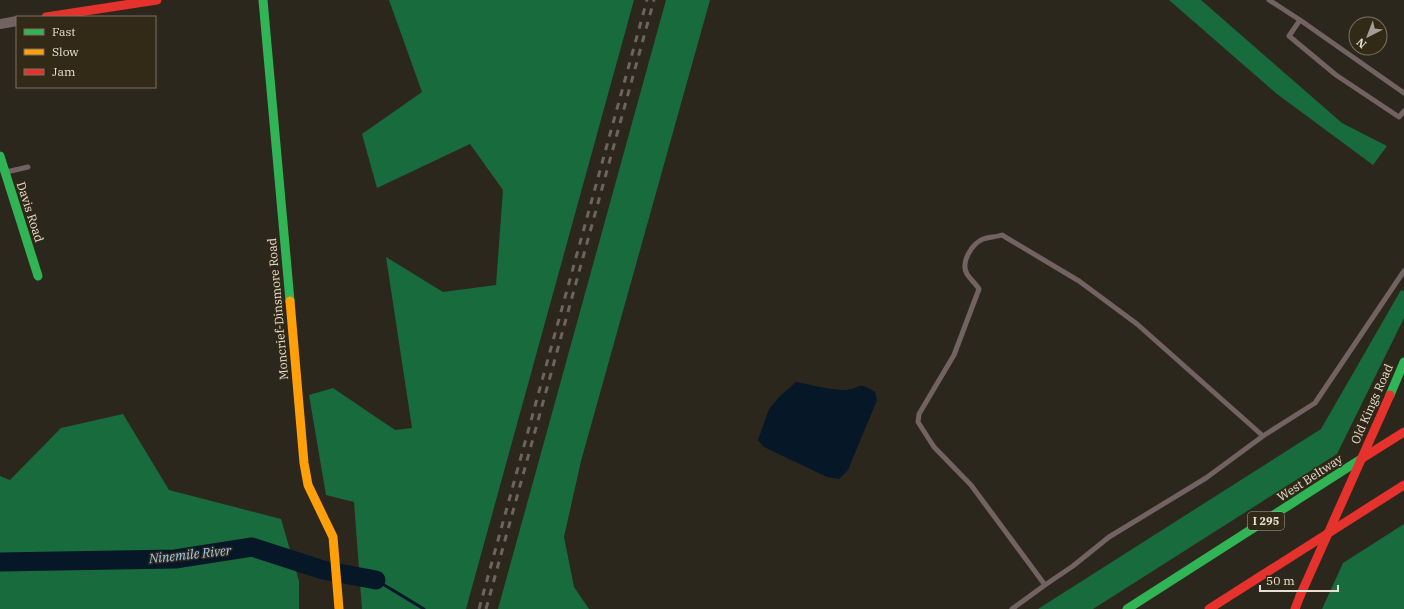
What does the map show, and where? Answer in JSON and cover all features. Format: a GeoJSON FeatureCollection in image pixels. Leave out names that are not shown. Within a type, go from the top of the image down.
{"type":"FeatureCollection","features":[{"type":"Feature","properties":{"kind":"main road"},"geometry":{"type":"LineString","coordinates":[[53,16],[157,0]]}},
{"type":"Feature","properties":{"kind":"main road","name":"Moncrief-Dinsmore Road"},"geometry":{"type":"LineString","coordinates":[[263,0],[304,463],[308,485],[329,526],[335,550],[339,605]]}},
{"type":"Feature","properties":{"kind":"main road","name":"Davis Road"},"geometry":{"type":"LineString","coordinates":[[0,156],[38,276]]}},
{"type":"Feature","properties":{"kind":"main road","name":"Old Kings Road"},"geometry":{"type":"LineString","coordinates":[[1295,609],[1404,362]]}},
{"type":"Feature","properties":{"kind":"main road","name":"West Beltway"},"geometry":{"type":"LineString","coordinates":[[1127,609],[1404,432]]}},
{"type":"Feature","properties":{"kind":"main road"},"geometry":{"type":"LineString","coordinates":[[1209,609],[1404,484]]}},
{"type":"Feature","properties":{"kind":"street"},"geometry":{"type":"LineString","coordinates":[[0,24],[16,21]]}},
{"type":"Feature","properties":{"kind":"lane"},"geometry":{"type":"LineString","coordinates":[[1268,0],[1300,20],[1404,93]]}},
{"type":"Feature","properties":{"kind":"lane"},"geometry":{"type":"LineString","coordinates":[[1300,20],[1289,36],[1336,75],[1399,117],[1404,111]]}},
{"type":"Feature","properties":{"kind":"lane"},"geometry":{"type":"LineString","coordinates":[[5,172],[28,167]]}},
{"type":"Feature","properties":{"kind":"lane"},"geometry":{"type":"LineString","coordinates":[[1045,585],[971,485],[934,448],[918,422],[919,414],[954,355],[968,320],[979,289],[967,274],[965,268],[966,259],[973,246],[984,238],[1002,235],[1079,281],[1137,324],[1263,436]]}},
{"type":"Feature","properties":{"kind":"lane"},"geometry":{"type":"LineString","coordinates":[[1012,609],[1073,566],[1109,537],[1206,478],[1263,436],[1307,409],[1319,398],[1404,271]]}},
{"type":"Feature","properties":{"kind":"green space"},"geometry":{"type":"Polygon","coordinates":[[[389,0],[634,0],[466,609],[362,609],[354,502],[326,495],[309,395],[333,388],[395,430],[412,428],[386,257],[443,292],[496,285],[503,190],[470,144],[377,188],[362,134],[422,92],[389,0]]]}},
{"type":"Feature","properties":{"kind":"green space"},"geometry":{"type":"Polygon","coordinates":[[[666,0],[710,0],[581,461],[564,537],[574,587],[589,609],[498,609],[666,0]]]}},
{"type":"Feature","properties":{"kind":"green space"},"geometry":{"type":"Polygon","coordinates":[[[1169,0],[1201,0],[1342,123],[1387,146],[1373,165],[1277,94],[1169,0]]]}},
{"type":"Feature","properties":{"kind":"green space"},"geometry":{"type":"Polygon","coordinates":[[[1401,290],[1404,291],[1404,318],[1337,454],[1093,609],[1038,609],[1321,429],[1401,290]]]}},
{"type":"Feature","properties":{"kind":"green space"},"geometry":{"type":"Polygon","coordinates":[[[123,414],[169,490],[281,519],[299,581],[299,609],[0,609],[0,476],[10,480],[61,428],[123,414]]]}},
{"type":"Feature","properties":{"kind":"green space"},"geometry":{"type":"Polygon","coordinates":[[[1404,524],[1404,609],[1322,609],[1343,563],[1404,524]]]}},
{"type":"Feature","properties":{"kind":"water"},"geometry":{"type":"Polygon","coordinates":[[[796,382],[841,390],[865,386],[875,392],[877,400],[848,470],[839,479],[827,477],[764,447],[758,440],[769,409],[780,396],[796,382]]]}},
{"type":"Feature","properties":{"kind":"waterway","name":"Ninemile River"},"geometry":{"type":"LineString","coordinates":[[0,562],[175,559],[252,547],[323,570],[376,580]]}},
{"type":"Feature","properties":{"kind":"waterway"},"geometry":{"type":"LineString","coordinates":[[376,580],[424,609]]}},
{"type":"Feature","properties":{"kind":"railway"},"geometry":{"type":"LineString","coordinates":[[479,609],[647,0]]}},
{"type":"Feature","properties":{"kind":"railway"},"geometry":{"type":"LineString","coordinates":[[486,609],[654,0]]}},
{"type":"Feature","properties":{"kind":"traffic: fast"},"geometry":{"type":"LineString","coordinates":[[263,0],[290,301]]}},
{"type":"Feature","properties":{"kind":"traffic: fast"},"geometry":{"type":"LineString","coordinates":[[0,156],[38,276]]}},
{"type":"Feature","properties":{"kind":"traffic: fast"},"geometry":{"type":"LineString","coordinates":[[1390,395],[1404,362]]}},
{"type":"Feature","properties":{"kind":"traffic: fast"},"geometry":{"type":"LineString","coordinates":[[1127,609],[1361,459]]}},
{"type":"Feature","properties":{"kind":"traffic: slow"},"geometry":{"type":"LineString","coordinates":[[290,301],[304,463],[308,485],[333,537],[339,609]]}},
{"type":"Feature","properties":{"kind":"traffic: jam"},"geometry":{"type":"LineString","coordinates":[[53,16],[157,0]]}},
{"type":"Feature","properties":{"kind":"traffic: jam"},"geometry":{"type":"LineString","coordinates":[[1300,596],[1390,395]]}},
{"type":"Feature","properties":{"kind":"traffic: jam"},"geometry":{"type":"LineString","coordinates":[[1361,459],[1404,432]]}},
{"type":"Feature","properties":{"kind":"traffic: jam"},"geometry":{"type":"LineString","coordinates":[[1209,609],[1404,485]]}},
{"type":"Feature","properties":{"kind":"traffic: jam"},"geometry":{"type":"LineString","coordinates":[[1295,609],[1300,596]]}}]}
